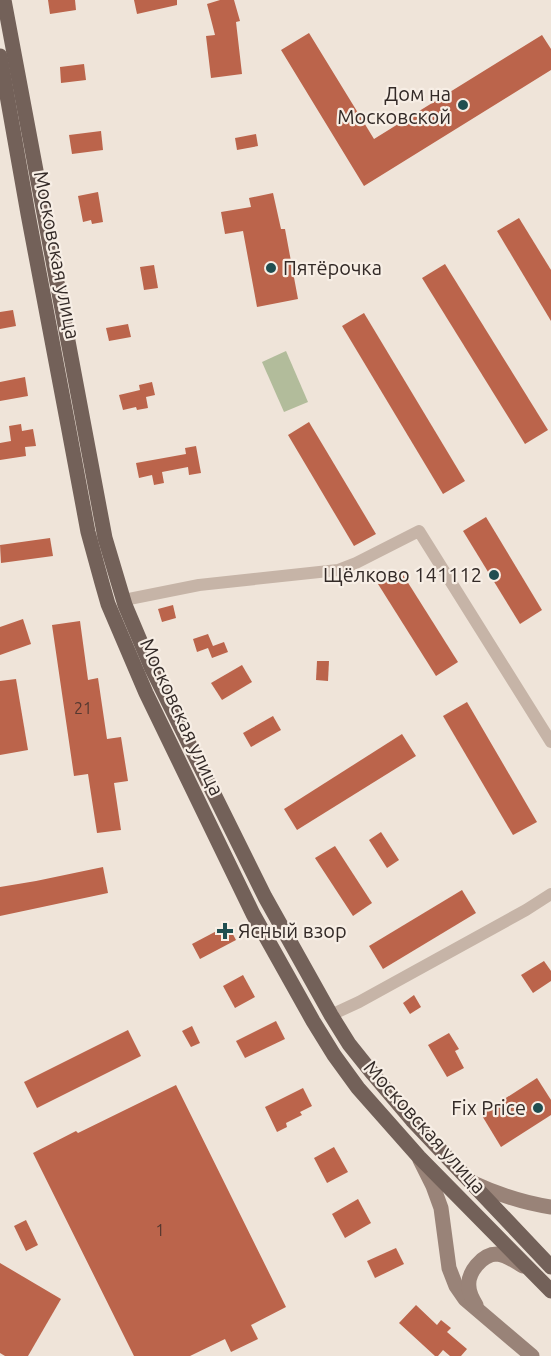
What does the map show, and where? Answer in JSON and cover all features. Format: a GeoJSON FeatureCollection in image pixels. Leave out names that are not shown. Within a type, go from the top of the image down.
{"type":"FeatureCollection","features":[{"type":"Feature","properties":{"kind":"main road","name":"Московская улица"},"geometry":{"type":"LineString","coordinates":[[4,0],[105,538],[124,600],[152,669],[265,897],[349,1044],[412,1120],[551,1267]]}},
{"type":"Feature","properties":{"kind":"main road","name":"Московская улица"},"geometry":{"type":"LineString","coordinates":[[0,56],[88,532],[108,604],[146,693],[268,944],[334,1055],[358,1088],[419,1157],[551,1291]]}},
{"type":"Feature","properties":{"kind":"street"},"geometry":{"type":"LineString","coordinates":[[124,600],[199,585],[338,570],[419,531],[551,742]]}},
{"type":"Feature","properties":{"kind":"street"},"geometry":{"type":"LineString","coordinates":[[331,1015],[401,979],[551,894]]}},
{"type":"Feature","properties":{"kind":"street"},"geometry":{"type":"LineString","coordinates":[[419,1157],[441,1208],[448,1268],[460,1293],[480,1313],[532,1356]]}},
{"type":"Feature","properties":{"kind":"street"},"geometry":{"type":"LineString","coordinates":[[470,1181],[496,1194],[551,1207]]}},
{"type":"Feature","properties":{"kind":"street"},"geometry":{"type":"LineString","coordinates":[[480,1313],[469,1288],[473,1271],[481,1261],[496,1254],[506,1256],[531,1270]]}},
{"type":"Feature","properties":{"kind":"green space"},"geometry":{"type":"Polygon","coordinates":[[[286,351],[308,402],[284,412],[262,362],[286,351]]]}},
{"type":"Feature","properties":{"kind":"building"},"geometry":{"type":"Polygon","coordinates":[[[48,0],[75,0],[76,10],[50,14],[48,0]]]}},
{"type":"Feature","properties":{"kind":"building"},"geometry":{"type":"Polygon","coordinates":[[[134,0],[177,0],[177,5],[137,14],[134,0]]]}},
{"type":"Feature","properties":{"kind":"building"},"geometry":{"type":"Polygon","coordinates":[[[220,0],[234,0],[240,21],[236,22],[242,74],[211,78],[206,36],[215,35],[207,4],[220,0]]]}},
{"type":"Feature","properties":{"kind":"building","name":"Дом на Московской"},"geometry":{"type":"Polygon","coordinates":[[[309,33],[374,139],[542,35],[551,49],[551,70],[364,186],[281,50],[309,33]]]}},
{"type":"Feature","properties":{"kind":"building"},"geometry":{"type":"Polygon","coordinates":[[[84,64],[86,80],[61,83],[60,67],[84,64]]]}},
{"type":"Feature","properties":{"kind":"building"},"geometry":{"type":"Polygon","coordinates":[[[101,131],[103,150],[72,154],[69,135],[101,131]]]}},
{"type":"Feature","properties":{"kind":"building"},"geometry":{"type":"Polygon","coordinates":[[[256,134],[258,146],[237,150],[235,138],[256,134]]]}},
{"type":"Feature","properties":{"kind":"building"},"geometry":{"type":"Polygon","coordinates":[[[98,192],[103,222],[92,224],[91,220],[83,222],[78,196],[98,192]]]}},
{"type":"Feature","properties":{"kind":"building","name":"Пятёрочка"},"geometry":{"type":"Polygon","coordinates":[[[273,193],[281,229],[285,229],[298,299],[257,307],[243,231],[225,234],[221,212],[251,207],[249,198],[273,193]]]}},
{"type":"Feature","properties":{"kind":"building"},"geometry":{"type":"Polygon","coordinates":[[[519,218],[551,270],[551,321],[497,231],[519,218]]]}},
{"type":"Feature","properties":{"kind":"building"},"geometry":{"type":"Polygon","coordinates":[[[445,264],[548,430],[525,444],[422,278],[445,264]]]}},
{"type":"Feature","properties":{"kind":"building"},"geometry":{"type":"Polygon","coordinates":[[[154,265],[158,288],[144,290],[140,267],[154,265]]]}},
{"type":"Feature","properties":{"kind":"building"},"geometry":{"type":"Polygon","coordinates":[[[13,310],[16,326],[0,329],[0,312],[13,310]]]}},
{"type":"Feature","properties":{"kind":"building"},"geometry":{"type":"Polygon","coordinates":[[[364,313],[465,481],[443,494],[342,326],[364,313]]]}},
{"type":"Feature","properties":{"kind":"building"},"geometry":{"type":"Polygon","coordinates":[[[128,324],[131,337],[109,341],[106,328],[128,324]]]}},
{"type":"Feature","properties":{"kind":"building"},"geometry":{"type":"Polygon","coordinates":[[[25,377],[28,396],[0,401],[0,382],[25,377]]]}},
{"type":"Feature","properties":{"kind":"building"},"geometry":{"type":"Polygon","coordinates":[[[152,382],[155,395],[146,397],[148,408],[137,410],[136,407],[123,410],[119,395],[140,390],[139,385],[152,382]]]}},
{"type":"Feature","properties":{"kind":"building"},"geometry":{"type":"Polygon","coordinates":[[[309,422],[376,534],[354,546],[288,435],[309,422]]]}},
{"type":"Feature","properties":{"kind":"building"},"geometry":{"type":"Polygon","coordinates":[[[21,424],[22,431],[33,429],[36,446],[25,447],[26,456],[0,460],[0,443],[11,441],[9,426],[21,424]]]}},
{"type":"Feature","properties":{"kind":"building"},"geometry":{"type":"Polygon","coordinates":[[[196,446],[201,473],[189,475],[188,467],[162,472],[164,483],[154,485],[152,475],[139,478],[136,463],[186,454],[185,448],[196,446]]]}},
{"type":"Feature","properties":{"kind":"building"},"geometry":{"type":"Polygon","coordinates":[[[486,517],[542,610],[520,624],[463,531],[486,517]]]}},
{"type":"Feature","properties":{"kind":"building"},"geometry":{"type":"Polygon","coordinates":[[[50,538],[53,556],[1,563],[0,545],[50,538]]]}},
{"type":"Feature","properties":{"kind":"building"},"geometry":{"type":"Polygon","coordinates":[[[400,570],[458,662],[436,676],[378,584],[400,570]]]}},
{"type":"Feature","properties":{"kind":"building"},"geometry":{"type":"Polygon","coordinates":[[[173,605],[176,618],[162,622],[158,609],[173,605]]]}},
{"type":"Feature","properties":{"kind":"building"},"geometry":{"type":"Polygon","coordinates":[[[23,619],[31,644],[0,655],[0,627],[23,619]]]}},
{"type":"Feature","properties":{"kind":"building"},"geometry":{"type":"Polygon","coordinates":[[[80,621],[88,680],[98,678],[107,739],[121,737],[128,781],[114,783],[121,830],[97,833],[88,774],[74,776],[52,625],[80,621]]]}},
{"type":"Feature","properties":{"kind":"building"},"geometry":{"type":"Polygon","coordinates":[[[208,634],[213,646],[224,642],[228,652],[212,658],[208,648],[197,652],[193,639],[208,634]]]}},
{"type":"Feature","properties":{"kind":"building"},"geometry":{"type":"Polygon","coordinates":[[[317,661],[329,661],[328,681],[316,680],[317,661]]]}},
{"type":"Feature","properties":{"kind":"building"},"geometry":{"type":"Polygon","coordinates":[[[242,665],[252,682],[222,700],[211,683],[242,665]]]}},
{"type":"Feature","properties":{"kind":"building"},"geometry":{"type":"Polygon","coordinates":[[[16,679],[28,750],[0,755],[0,681],[16,679]]]}},
{"type":"Feature","properties":{"kind":"building"},"geometry":{"type":"Polygon","coordinates":[[[467,702],[537,822],[513,835],[443,716],[467,702]]]}},
{"type":"Feature","properties":{"kind":"building"},"geometry":{"type":"Polygon","coordinates":[[[273,716],[281,730],[251,747],[243,733],[273,716]]]}},
{"type":"Feature","properties":{"kind":"building"},"geometry":{"type":"Polygon","coordinates":[[[402,734],[416,756],[297,830],[284,809],[402,734]]]}},
{"type":"Feature","properties":{"kind":"building"},"geometry":{"type":"Polygon","coordinates":[[[381,832],[399,860],[387,868],[369,840],[381,832]]]}},
{"type":"Feature","properties":{"kind":"building"},"geometry":{"type":"Polygon","coordinates":[[[335,846],[372,903],[353,916],[315,858],[335,846]]]}},
{"type":"Feature","properties":{"kind":"building"},"geometry":{"type":"Polygon","coordinates":[[[103,867],[108,893],[0,916],[0,887],[103,867]]]}},
{"type":"Feature","properties":{"kind":"building"},"geometry":{"type":"Polygon","coordinates":[[[462,890],[476,913],[383,969],[369,946],[462,890]]]}},
{"type":"Feature","properties":{"kind":"building"},"geometry":{"type":"Polygon","coordinates":[[[228,925],[236,940],[200,959],[192,944],[228,925]]]}},
{"type":"Feature","properties":{"kind":"building"},"geometry":{"type":"Polygon","coordinates":[[[544,961],[551,971],[551,981],[533,993],[521,975],[544,961]]]}},
{"type":"Feature","properties":{"kind":"building"},"geometry":{"type":"Polygon","coordinates":[[[243,975],[255,997],[235,1008],[223,986],[243,975]]]}},
{"type":"Feature","properties":{"kind":"building"},"geometry":{"type":"Polygon","coordinates":[[[414,995],[421,1007],[410,1014],[403,1003],[414,995]]]}},
{"type":"Feature","properties":{"kind":"building"},"geometry":{"type":"Polygon","coordinates":[[[276,1021],[285,1039],[245,1058],[236,1041],[276,1021]]]}},
{"type":"Feature","properties":{"kind":"building"},"geometry":{"type":"Polygon","coordinates":[[[192,1026],[200,1043],[191,1047],[182,1031],[192,1026]]]}},
{"type":"Feature","properties":{"kind":"building"},"geometry":{"type":"Polygon","coordinates":[[[128,1030],[141,1056],[37,1108],[24,1082],[128,1030]]]}},
{"type":"Feature","properties":{"kind":"building"},"geometry":{"type":"Polygon","coordinates":[[[449,1033],[459,1049],[455,1051],[464,1068],[447,1077],[428,1045],[449,1033]]]}},
{"type":"Feature","properties":{"kind":"building"},"geometry":{"type":"Polygon","coordinates":[[[537,1078],[551,1100],[551,1115],[501,1147],[481,1114],[537,1078]]]}},
{"type":"Feature","properties":{"kind":"building"},"geometry":{"type":"Polygon","coordinates":[[[176,1085],[286,1307],[251,1325],[258,1339],[231,1352],[225,1339],[190,1356],[134,1356],[33,1153],[176,1085]]]}},
{"type":"Feature","properties":{"kind":"building"},"geometry":{"type":"Polygon","coordinates":[[[303,1088],[312,1106],[300,1112],[302,1115],[286,1123],[287,1127],[277,1132],[265,1107],[303,1088]]]}},
{"type":"Feature","properties":{"kind":"building"},"geometry":{"type":"Polygon","coordinates":[[[334,1147],[348,1172],[327,1183],[314,1158],[334,1147]]]}},
{"type":"Feature","properties":{"kind":"building"},"geometry":{"type":"Polygon","coordinates":[[[358,1199],[371,1223],[345,1238],[332,1214],[358,1199]]]}},
{"type":"Feature","properties":{"kind":"building"},"geometry":{"type":"Polygon","coordinates":[[[26,1220],[38,1245],[26,1251],[14,1226],[26,1220]]]}},
{"type":"Feature","properties":{"kind":"building"},"geometry":{"type":"Polygon","coordinates":[[[396,1248],[404,1264],[375,1278],[367,1261],[396,1248]]]}},
{"type":"Feature","properties":{"kind":"building"},"geometry":{"type":"Polygon","coordinates":[[[0,1263],[61,1299],[28,1356],[5,1356],[0,1353],[0,1263]]]}},
{"type":"Feature","properties":{"kind":"building"},"geometry":{"type":"Polygon","coordinates":[[[416,1305],[437,1325],[441,1320],[451,1328],[447,1332],[467,1349],[461,1356],[450,1356],[443,1350],[435,1356],[399,1323],[416,1305]]]}},
{"type":"Feature","properties":{"kind":"place","name":"Дом на Московской"},"geometry":{"type":"Point","coordinates":[463,105]}},
{"type":"Feature","properties":{"kind":"place","name":"Пятёрочка"},"geometry":{"type":"Point","coordinates":[271,268]}},
{"type":"Feature","properties":{"kind":"place","name":"Щёлково 141112"},"geometry":{"type":"Point","coordinates":[494,575]}},
{"type":"Feature","properties":{"kind":"place","name":"Ясный взор"},"geometry":{"type":"Point","coordinates":[225,931]}},
{"type":"Feature","properties":{"kind":"place","name":"Fix Price"},"geometry":{"type":"Point","coordinates":[538,1108]}}]}
